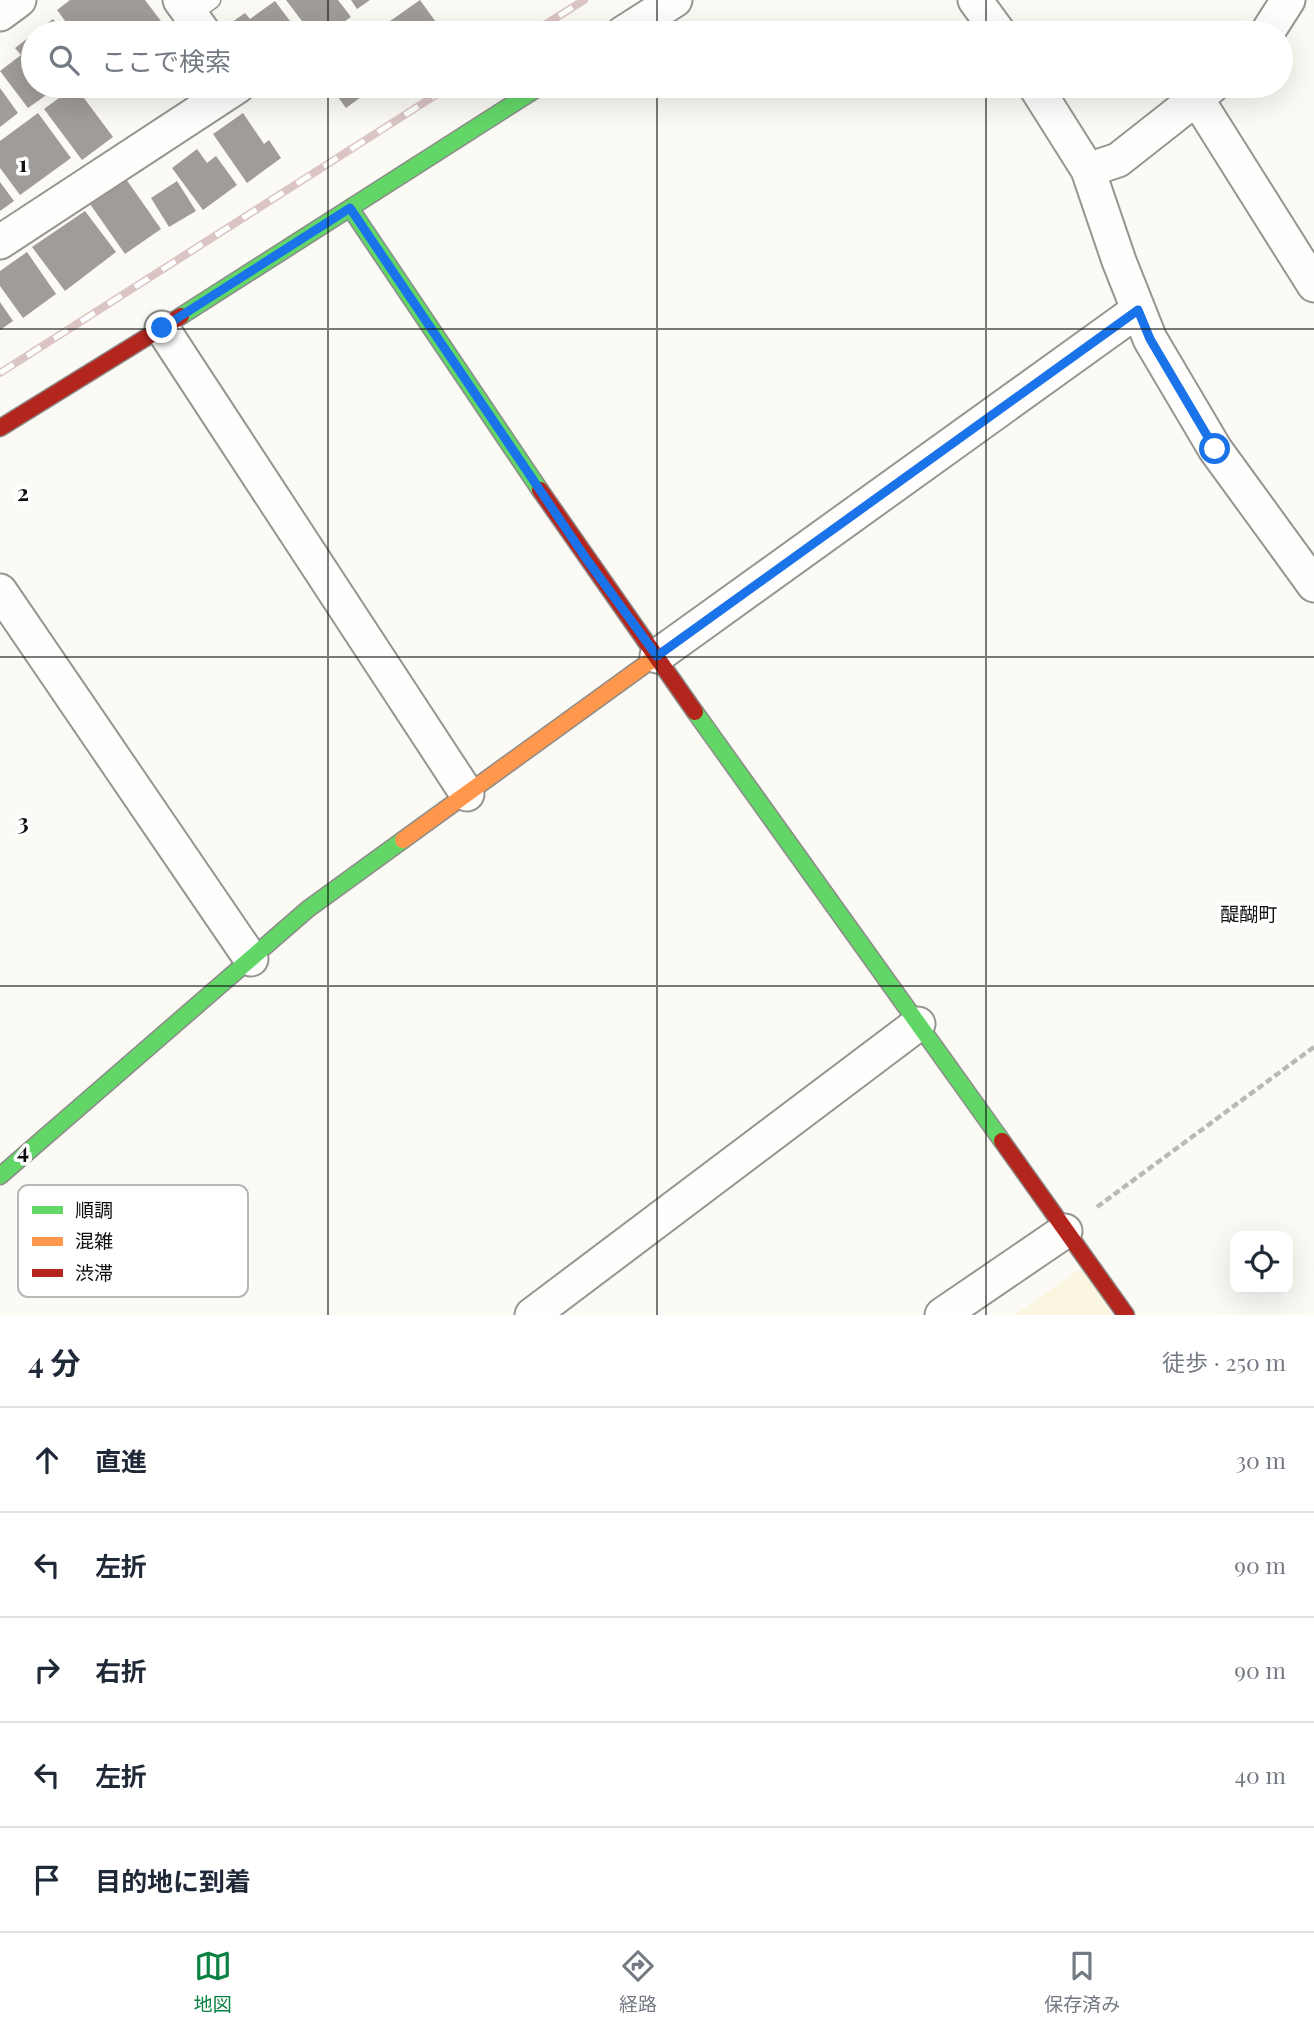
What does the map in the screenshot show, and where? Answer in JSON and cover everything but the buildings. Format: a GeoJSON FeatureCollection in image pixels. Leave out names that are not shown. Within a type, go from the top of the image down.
{"type":"FeatureCollection","features":[{"type":"Feature","properties":{"kind":"street"},"geometry":{"type":"LineString","coordinates":[[0,13],[19,0]]}},
{"type":"Feature","properties":{"kind":"street"},"geometry":{"type":"LineString","coordinates":[[642,21],[675,0]]}},
{"type":"Feature","properties":{"kind":"street"},"geometry":{"type":"LineString","coordinates":[[975,0],[990,21]]}},
{"type":"Feature","properties":{"kind":"street"},"geometry":{"type":"LineString","coordinates":[[1275,21],[1289,0]]}},
{"type":"Feature","properties":{"kind":"street"},"geometry":{"type":"LineString","coordinates":[[0,242],[220,98]]}},
{"type":"Feature","properties":{"kind":"street"},"geometry":{"type":"LineString","coordinates":[[0,428],[522,98]]}},
{"type":"Feature","properties":{"kind":"street"},"geometry":{"type":"LineString","coordinates":[[1043,98],[1088,170],[1150,339],[1215,449],[1314,585]]}},
{"type":"Feature","properties":{"kind":"street"},"geometry":{"type":"LineString","coordinates":[[1088,170],[1118,160],[1197,98]]}},
{"type":"Feature","properties":{"kind":"street"},"geometry":{"type":"LineString","coordinates":[[1208,98],[1314,285]]}},
{"type":"Feature","properties":{"kind":"street"},"geometry":{"type":"LineString","coordinates":[[350,208],[587,560],[1126,1315]]}},
{"type":"Feature","properties":{"kind":"street"},"geometry":{"type":"LineString","coordinates":[[0,1176],[308,909],[1138,310]]}},
{"type":"Feature","properties":{"kind":"street"},"geometry":{"type":"LineString","coordinates":[[162,328],[467,794]]}},
{"type":"Feature","properties":{"kind":"street"},"geometry":{"type":"LineString","coordinates":[[0,591],[251,959]]}},
{"type":"Feature","properties":{"kind":"street"},"geometry":{"type":"LineString","coordinates":[[532,1315],[918,1024]]}},
{"type":"Feature","properties":{"kind":"street"},"geometry":{"type":"LineString","coordinates":[[942,1315],[1065,1231]]}},
{"type":"Feature","properties":{"kind":"path"},"geometry":{"type":"LineString","coordinates":[[1065,1231],[1314,1047]]}},
{"type":"Feature","properties":{"kind":"shaded area"},"geometry":{"type":"Polygon","coordinates":[[[1089,1263],[1111,1315],[1015,1315],[1089,1263]]]}},
{"type":"Feature","properties":{"kind":"railway"},"geometry":{"type":"LineString","coordinates":[[551,21],[584,0]]}},
{"type":"Feature","properties":{"kind":"railway"},"geometry":{"type":"LineString","coordinates":[[0,373],[431,98]]}},
{"type":"Feature","properties":{"kind":"traffic: fast"},"geometry":{"type":"LineString","coordinates":[[181,316],[522,98]]}},
{"type":"Feature","properties":{"kind":"traffic: fast"},"geometry":{"type":"LineString","coordinates":[[350,208],[540,490]]}},
{"type":"Feature","properties":{"kind":"traffic: fast"},"geometry":{"type":"LineString","coordinates":[[695,712],[1002,1141]]}},
{"type":"Feature","properties":{"kind":"traffic: fast"},"geometry":{"type":"LineString","coordinates":[[0,1176],[308,909],[403,840]]}},
{"type":"Feature","properties":{"kind":"traffic: slow"},"geometry":{"type":"LineString","coordinates":[[403,840],[657,656]]}},
{"type":"Feature","properties":{"kind":"traffic: jam"},"geometry":{"type":"LineString","coordinates":[[0,428],[181,316]]}},
{"type":"Feature","properties":{"kind":"traffic: jam"},"geometry":{"type":"LineString","coordinates":[[540,490],[695,712]]}},
{"type":"Feature","properties":{"kind":"traffic: jam"},"geometry":{"type":"LineString","coordinates":[[1002,1141],[1126,1315]]}},
{"type":"Feature","properties":{"kind":"district","name":"醍醐町"},"geometry":{"type":"Point","coordinates":[1249,913]}},
{"type":"Feature","properties":{"kind":"route"},"geometry":{"type":"LineString","coordinates":[[162,328],[350,208],[587,560],[657,656],[1138,310],[1150,339],[1215,449]]}}]}
